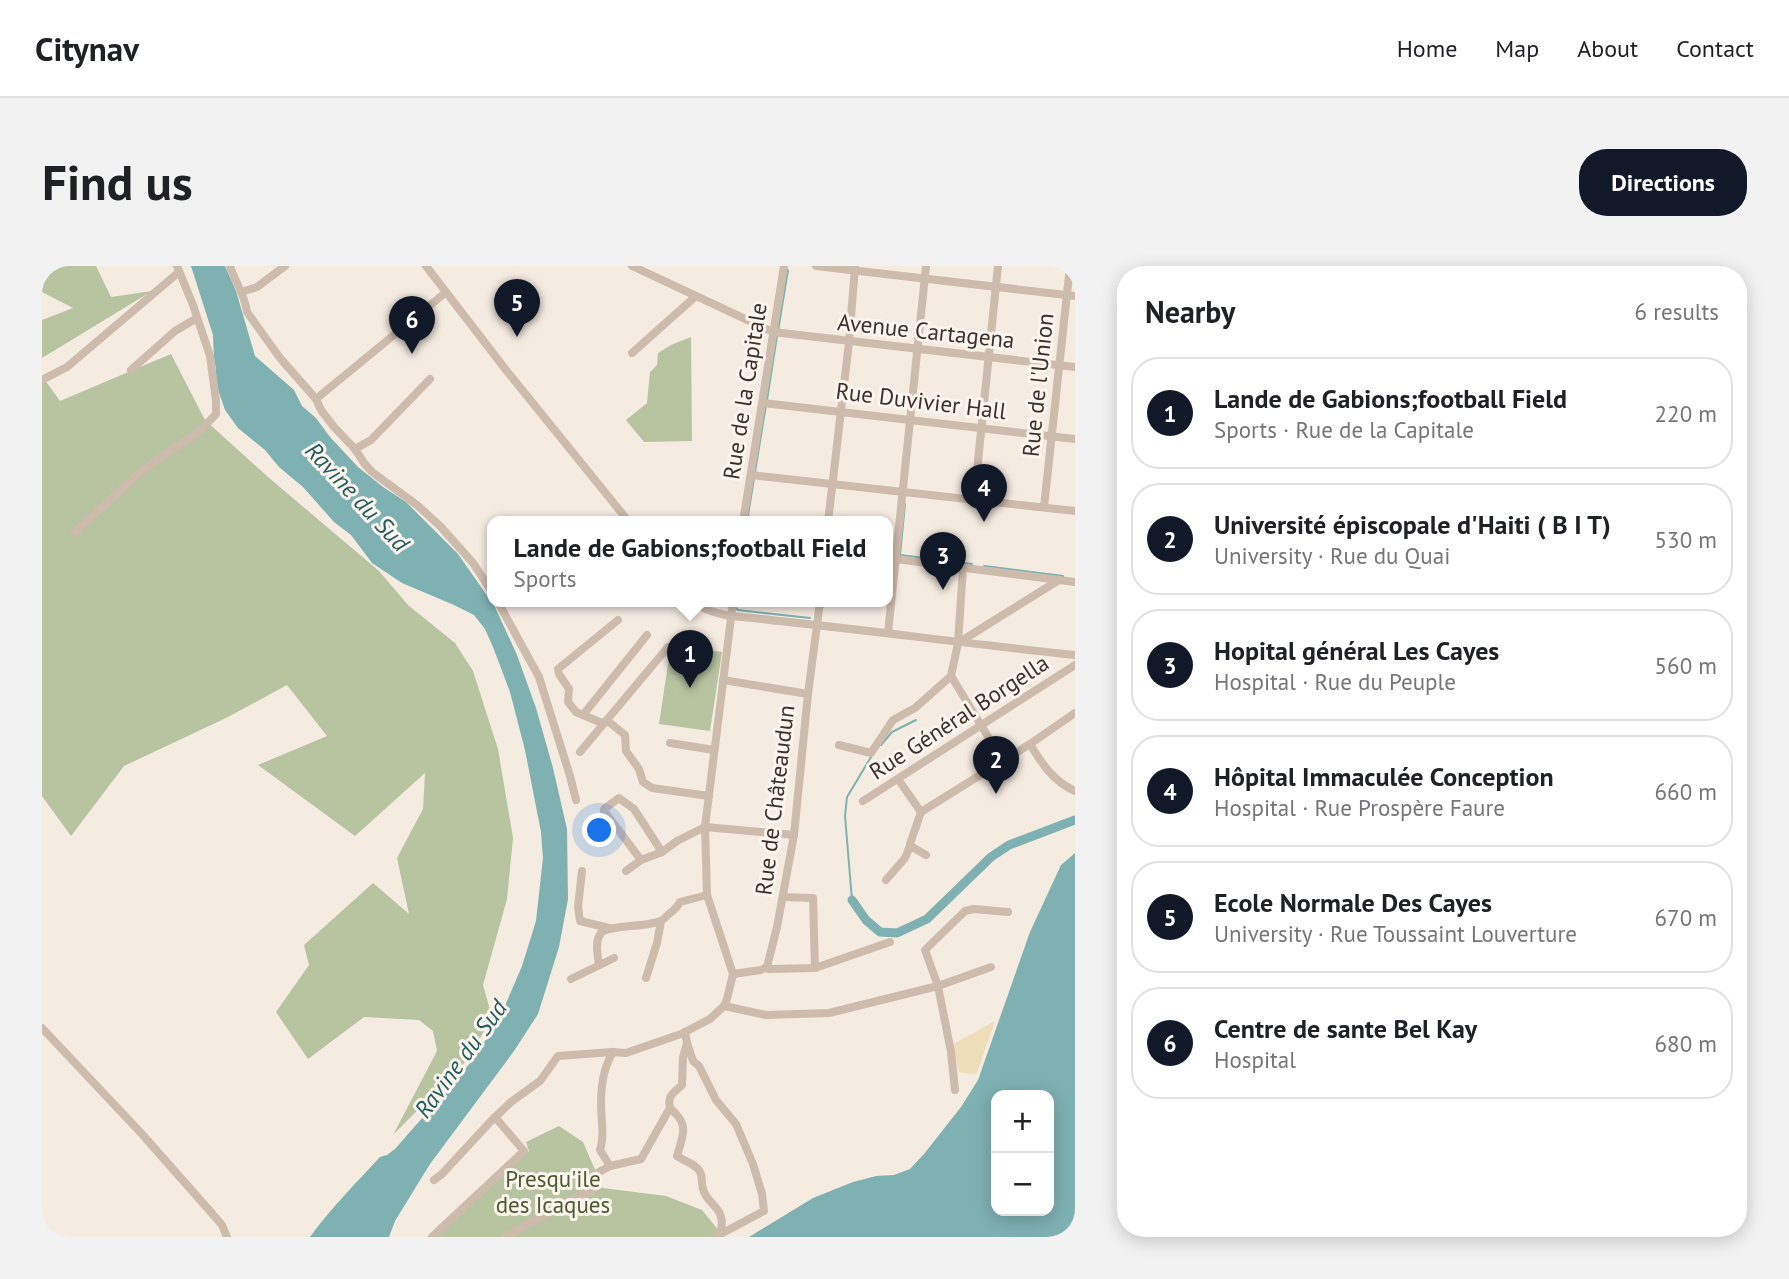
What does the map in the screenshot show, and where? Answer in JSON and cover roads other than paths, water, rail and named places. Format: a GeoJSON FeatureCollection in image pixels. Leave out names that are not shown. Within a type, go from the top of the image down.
{"type":"FeatureCollection","features":[{"type":"Feature","properties":{"kind":"street"},"geometry":{"type":"LineString","coordinates":[[230,266],[247,312],[280,358],[316,399],[334,427],[372,472],[417,505],[440,526],[473,563],[487,584]]}},
{"type":"Feature","properties":{"kind":"street"},"geometry":{"type":"LineString","coordinates":[[241,292],[257,287],[285,266]]}},
{"type":"Feature","properties":{"kind":"street"},"geometry":{"type":"LineString","coordinates":[[426,266],[624,516]]}},
{"type":"Feature","properties":{"kind":"street","name":"Avenue Cartagena"},"geometry":{"type":"LineString","coordinates":[[632,266],[773,332],[1075,367]]}},
{"type":"Feature","properties":{"kind":"street","name":"Rue de la Capitale"},"geometry":{"type":"LineString","coordinates":[[745,516],[784,266]]}},
{"type":"Feature","properties":{"kind":"street"},"geometry":{"type":"LineString","coordinates":[[816,266],[854,268],[996,288],[1071,295]]}},
{"type":"Feature","properties":{"kind":"street"},"geometry":{"type":"LineString","coordinates":[[893,547],[902,491],[926,266]]}},
{"type":"Feature","properties":{"kind":"street"},"geometry":{"type":"LineString","coordinates":[[974,499],[998,266]]}},
{"type":"Feature","properties":{"kind":"street","name":"Rue de l'Union"},"geometry":{"type":"LineString","coordinates":[[1044,507],[1059,366],[1071,295],[1070,266]]}},
{"type":"Feature","properties":{"kind":"street"},"geometry":{"type":"LineString","coordinates":[[829,516],[849,342],[854,268]]}},
{"type":"Feature","properties":{"kind":"street"},"geometry":{"type":"LineString","coordinates":[[42,380],[67,367],[178,269],[210,356],[216,414],[201,430],[141,471],[75,532]]}},
{"type":"Feature","properties":{"kind":"street"},"geometry":{"type":"LineString","coordinates":[[316,399],[445,293]]}},
{"type":"Feature","properties":{"kind":"street"},"geometry":{"type":"LineString","coordinates":[[632,353],[696,296]]}},
{"type":"Feature","properties":{"kind":"street"},"geometry":{"type":"LineString","coordinates":[[131,370],[176,331],[197,318]]}},
{"type":"Feature","properties":{"kind":"street"},"geometry":{"type":"LineString","coordinates":[[355,449],[371,440],[430,379]]}},
{"type":"Feature","properties":{"kind":"street","name":"Rue Duvivier Hall"},"geometry":{"type":"LineString","coordinates":[[763,403],[1075,439]]}},
{"type":"Feature","properties":{"kind":"street"},"geometry":{"type":"LineString","coordinates":[[751,475],[1075,511]]}},
{"type":"Feature","properties":{"kind":"street"},"geometry":{"type":"LineString","coordinates":[[893,559],[1075,582]]}},
{"type":"Feature","properties":{"kind":"street"},"geometry":{"type":"LineString","coordinates":[[839,745],[871,752],[893,720],[915,708],[951,676],[958,643],[964,568]]}},
{"type":"Feature","properties":{"kind":"street"},"geometry":{"type":"LineString","coordinates":[[958,643],[1059,580]]}},
{"type":"Feature","properties":{"kind":"street"},"geometry":{"type":"LineString","coordinates":[[501,607],[539,677],[576,800]]}},
{"type":"Feature","properties":{"kind":"street"},"geometry":{"type":"LineString","coordinates":[[700,607],[731,617],[818,624],[1075,655]]}},
{"type":"Feature","properties":{"kind":"street"},"geometry":{"type":"LineString","coordinates":[[434,1180],[511,1102],[540,1081],[558,1056],[626,1053],[685,1032],[710,1019],[724,1006],[733,974],[706,895],[705,827],[732,607]]}},
{"type":"Feature","properties":{"kind":"street","name":"Rue de Châteaudun"},"geometry":{"type":"LineString","coordinates":[[767,967],[794,835],[820,607]]}},
{"type":"Feature","properties":{"kind":"street"},"geometry":{"type":"LineString","coordinates":[[888,633],[889,607]]}},
{"type":"Feature","properties":{"kind":"street"},"geometry":{"type":"LineString","coordinates":[[618,620],[558,668],[569,689],[568,702],[576,712],[604,723],[609,722],[625,735],[626,751],[639,769],[643,782],[648,786],[709,796]]}},
{"type":"Feature","properties":{"kind":"street"},"geometry":{"type":"LineString","coordinates":[[583,715],[647,635]]}},
{"type":"Feature","properties":{"kind":"street"},"geometry":{"type":"LineString","coordinates":[[580,752],[668,648]]}},
{"type":"Feature","properties":{"kind":"street","name":"Rue Général Borgella"},"geometry":{"type":"LineString","coordinates":[[863,801],[1075,665]]}},
{"type":"Feature","properties":{"kind":"street"},"geometry":{"type":"LineString","coordinates":[[951,676],[1003,761]]}},
{"type":"Feature","properties":{"kind":"street"},"geometry":{"type":"LineString","coordinates":[[723,680],[808,694]]}},
{"type":"Feature","properties":{"kind":"street"},"geometry":{"type":"LineString","coordinates":[[886,880],[905,858],[921,812],[1075,713]]}},
{"type":"Feature","properties":{"kind":"street"},"geometry":{"type":"LineString","coordinates":[[670,743],[714,750]]}},
{"type":"Feature","properties":{"kind":"street"},"geometry":{"type":"LineString","coordinates":[[1030,744],[1043,766],[1055,779],[1075,791]]}},
{"type":"Feature","properties":{"kind":"street"},"geometry":{"type":"LineString","coordinates":[[898,779],[921,812]]}},
{"type":"Feature","properties":{"kind":"street"},"geometry":{"type":"LineString","coordinates":[[641,860],[604,811],[619,798],[634,809],[662,852]]}},
{"type":"Feature","properties":{"kind":"street"},"geometry":{"type":"LineString","coordinates":[[626,871],[641,860],[662,852],[705,827],[794,835]]}},
{"type":"Feature","properties":{"kind":"street"},"geometry":{"type":"LineString","coordinates":[[910,846],[926,855]]}},
{"type":"Feature","properties":{"kind":"street"},"geometry":{"type":"LineString","coordinates":[[582,871],[578,907],[580,921],[609,928],[661,921],[678,907],[680,902],[706,895]]}},
{"type":"Feature","properties":{"kind":"street"},"geometry":{"type":"LineString","coordinates":[[783,897],[813,898],[815,968]]}},
{"type":"Feature","properties":{"kind":"street"},"geometry":{"type":"LineString","coordinates":[[955,1090],[951,1052],[938,986],[925,950],[965,911],[980,909],[1008,912]]}},
{"type":"Feature","properties":{"kind":"street"},"geometry":{"type":"LineString","coordinates":[[646,978],[661,921]]}},
{"type":"Feature","properties":{"kind":"street"},"geometry":{"type":"LineString","coordinates":[[600,965],[597,944],[601,933],[609,928]]}},
{"type":"Feature","properties":{"kind":"street"},"geometry":{"type":"LineString","coordinates":[[733,974],[767,967],[815,968],[890,942]]}},
{"type":"Feature","properties":{"kind":"street"},"geometry":{"type":"LineString","coordinates":[[571,979],[614,958]]}},
{"type":"Feature","properties":{"kind":"street"},"geometry":{"type":"LineString","coordinates":[[724,1006],[766,1015],[829,1013],[938,986],[991,967]]}},
{"type":"Feature","properties":{"kind":"street"},"geometry":{"type":"LineString","coordinates":[[42,1028],[192,1190],[222,1225],[226,1237]]}},
{"type":"Feature","properties":{"kind":"street"},"geometry":{"type":"LineString","coordinates":[[685,1032],[693,1061],[699,1066],[716,1100],[736,1124],[762,1194],[764,1210],[718,1235]]}},
{"type":"Feature","properties":{"kind":"street"},"geometry":{"type":"LineString","coordinates":[[505,1237],[574,1198],[592,1191],[597,1174],[610,1166],[641,1160],[670,1108],[670,1096],[683,1082],[683,1057],[687,1043]]}},
{"type":"Feature","properties":{"kind":"street"},"geometry":{"type":"LineString","coordinates":[[610,1166],[600,1150],[604,1138],[601,1122],[602,1085],[605,1064],[612,1052]]}},
{"type":"Feature","properties":{"kind":"street"},"geometry":{"type":"LineString","coordinates":[[670,1108],[677,1114],[683,1126],[683,1140],[677,1156],[698,1168],[703,1191],[719,1213],[722,1223],[718,1235]]}},
{"type":"Feature","properties":{"kind":"street"},"geometry":{"type":"LineString","coordinates":[[432,1237],[524,1151],[495,1117]]}},
{"type":"Feature","properties":{"kind":"water","name":"Ravine du Sud"},"geometry":{"type":"Polygon","coordinates":[[[191,266],[225,266],[236,291],[255,356],[294,390],[302,406],[316,418],[358,467],[406,502],[458,554],[487,596],[487,607],[495,607],[517,655],[536,708],[567,829],[568,899],[559,947],[538,1014],[514,1051],[430,1164],[395,1221],[389,1237],[310,1237],[353,1186],[380,1157],[395,1149],[473,1060],[501,1015],[522,966],[536,921],[543,858],[541,832],[525,750],[510,692],[485,629],[474,615],[402,583],[372,563],[351,535],[334,522],[265,450],[238,428],[225,410],[215,381],[213,335],[191,266]]]}},
{"type":"Feature","properties":{"kind":"water"},"geometry":{"type":"Polygon","coordinates":[[[1075,853],[1075,1237],[749,1237],[813,1198],[853,1182],[894,1175],[910,1169],[924,1154],[961,1107],[978,1080],[1030,932],[1061,865],[1075,853]]]}},
{"type":"Feature","properties":{"kind":"waterway"},"geometry":{"type":"LineString","coordinates":[[778,331],[788,270]]}},
{"type":"Feature","properties":{"kind":"waterway"},"geometry":{"type":"LineString","coordinates":[[767,400],[777,336]]}},
{"type":"Feature","properties":{"kind":"waterway"},"geometry":{"type":"LineString","coordinates":[[755,472],[766,405]]}},
{"type":"Feature","properties":{"kind":"waterway"},"geometry":{"type":"LineString","coordinates":[[748,516],[754,478]]}},
{"type":"Feature","properties":{"kind":"waterway"},"geometry":{"type":"LineString","coordinates":[[905,504],[900,555],[972,564]]}},
{"type":"Feature","properties":{"kind":"waterway"},"geometry":{"type":"LineString","coordinates":[[984,566],[1063,576]]}},
{"type":"Feature","properties":{"kind":"waterway"},"geometry":{"type":"LineString","coordinates":[[736,608],[810,618]]}},
{"type":"Feature","properties":{"kind":"waterway"},"geometry":{"type":"LineString","coordinates":[[881,745],[892,732],[916,720]]}},
{"type":"Feature","properties":{"kind":"waterway"},"geometry":{"type":"LineString","coordinates":[[852,900],[845,816],[847,797],[871,757]]}},
{"type":"Feature","properties":{"kind":"waterway"},"geometry":{"type":"LineString","coordinates":[[852,900],[866,920],[880,932],[897,933],[927,919],[991,857],[1009,845],[1075,820]]}},
{"type":"Feature","properties":{"kind":"place","name":"Ecole Normale Des Cayes"},"geometry":{"type":"Point","coordinates":[517,337]}},
{"type":"Feature","properties":{"kind":"place","name":"Centre de sante Bel Kay"},"geometry":{"type":"Point","coordinates":[412,354]}},
{"type":"Feature","properties":{"kind":"place","name":"Hôpital Immaculée Conception"},"geometry":{"type":"Point","coordinates":[984,522]}},
{"type":"Feature","properties":{"kind":"place","name":"Hopital général Les Cayes"},"geometry":{"type":"Point","coordinates":[943,590]}},
{"type":"Feature","properties":{"kind":"place","name":"Lande de Gabions;football Field"},"geometry":{"type":"Point","coordinates":[690,688]}},
{"type":"Feature","properties":{"kind":"place","name":"Université épiscopale d'Haiti ( B I T)"},"geometry":{"type":"Point","coordinates":[996,794]}},
{"type":"Feature","properties":{"kind":"park label","name":"Presqu'ile des Icaques"},"geometry":{"type":"Point","coordinates":[553,1192]}}]}
